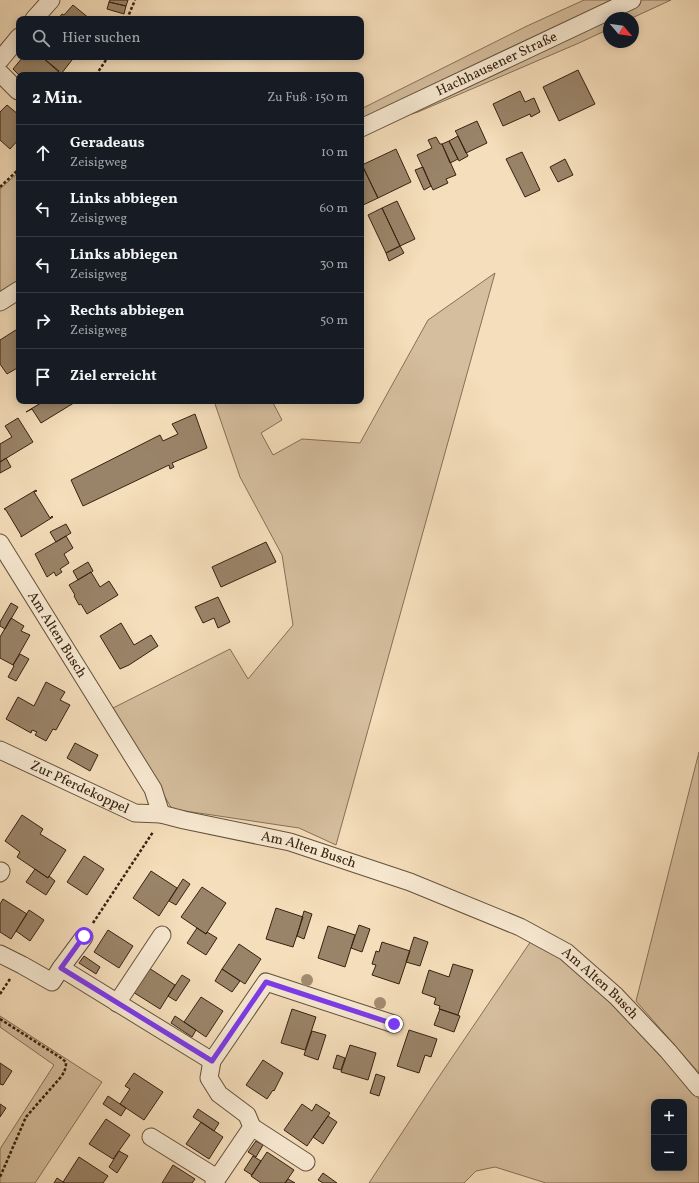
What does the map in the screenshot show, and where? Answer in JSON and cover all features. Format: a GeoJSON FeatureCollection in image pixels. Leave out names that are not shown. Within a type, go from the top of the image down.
{"type":"FeatureCollection","features":[{"type":"Feature","properties":{"kind":"street"},"geometry":{"type":"LineString","coordinates":[[37,16],[50,0]]}},
{"type":"Feature","properties":{"kind":"street","name":"Hachhausener Straße"},"geometry":{"type":"LineString","coordinates":[[364,127],[632,0]]}},
{"type":"Feature","properties":{"kind":"street"},"geometry":{"type":"LineString","coordinates":[[0,60],[16,41]]}},
{"type":"Feature","properties":{"kind":"street"},"geometry":{"type":"LineString","coordinates":[[0,73],[16,89]]}},
{"type":"Feature","properties":{"kind":"street"},"geometry":{"type":"LineString","coordinates":[[0,302],[16,292]]}},
{"type":"Feature","properties":{"kind":"street","name":"Am Alten Busch"},"geometry":{"type":"LineString","coordinates":[[0,543],[153,790],[162,814],[290,842],[410,882],[520,927],[566,952],[616,996],[668,1051],[699,1088]]}},
{"type":"Feature","properties":{"kind":"street","name":"Zur Pferdekoppel"},"geometry":{"type":"LineString","coordinates":[[0,750],[135,813],[162,814]]}},
{"type":"Feature","properties":{"kind":"street"},"geometry":{"type":"LineString","coordinates":[[117,1003],[162,935]]}},
{"type":"Feature","properties":{"kind":"street"},"geometry":{"type":"LineString","coordinates":[[0,954],[52,982],[84,936]]}},
{"type":"Feature","properties":{"kind":"street"},"geometry":{"type":"LineString","coordinates":[[61,968],[212,1061]]}},
{"type":"Feature","properties":{"kind":"street"},"geometry":{"type":"LineString","coordinates":[[306,1162],[252,1127],[247,1115],[219,1094],[209,1078],[212,1061],[266,982],[394,1024]]}},
{"type":"Feature","properties":{"kind":"street"},"geometry":{"type":"LineString","coordinates":[[151,1137],[216,1180],[252,1127]]}},
{"type":"Feature","properties":{"kind":"path"},"geometry":{"type":"LineString","coordinates":[[128,16],[135,0]]}},
{"type":"Feature","properties":{"kind":"path"},"geometry":{"type":"LineString","coordinates":[[98,72],[106,60]]}},
{"type":"Feature","properties":{"kind":"path"},"geometry":{"type":"LineString","coordinates":[[0,188],[16,172]]}},
{"type":"Feature","properties":{"kind":"path"},"geometry":{"type":"LineString","coordinates":[[84,936],[157,825],[162,814]]}},
{"type":"Feature","properties":{"kind":"path"},"geometry":{"type":"LineString","coordinates":[[0,1019],[66,1062],[64,1073],[26,1118],[0,1177]]}},
{"type":"Feature","properties":{"kind":"shaded area"},"geometry":{"type":"Polygon","coordinates":[[[584,0],[671,0],[639,15],[639,12],[603,12],[603,32],[418,112],[364,128],[364,108],[527,26],[584,0]]]}},
{"type":"Feature","properties":{"kind":"shaded area"},"geometry":{"type":"Polygon","coordinates":[[[16,175],[16,282],[0,292],[0,189],[16,175]]]}},
{"type":"Feature","properties":{"kind":"shaded area"},"geometry":{"type":"Polygon","coordinates":[[[495,273],[336,845],[299,828],[172,809],[113,708],[230,649],[248,679],[293,625],[282,555],[240,477],[215,404],[274,404],[282,420],[261,433],[273,455],[302,439],[360,443],[428,320],[495,273]]]}},
{"type":"Feature","properties":{"kind":"shaded area"},"geometry":{"type":"Polygon","coordinates":[[[699,752],[699,1073],[636,1001],[699,752]]]}},
{"type":"Feature","properties":{"kind":"shaded area"},"geometry":{"type":"Polygon","coordinates":[[[531,941],[551,952],[590,980],[699,1099],[699,1183],[546,1183],[495,1167],[476,1171],[464,1183],[369,1183],[531,941]]]}},
{"type":"Feature","properties":{"kind":"shaded area"},"geometry":{"type":"Polygon","coordinates":[[[0,1016],[102,1082],[35,1183],[0,1183],[0,1149],[54,1065],[0,1027],[0,1016]]]}},
{"type":"Feature","properties":{"kind":"building"},"geometry":{"type":"Polygon","coordinates":[[[110,0],[128,0],[126,6],[109,2],[110,0]]]}},
{"type":"Feature","properties":{"kind":"building"},"geometry":{"type":"Polygon","coordinates":[[[109,2],[126,6],[124,14],[107,9],[109,2]]]}},
{"type":"Feature","properties":{"kind":"building"},"geometry":{"type":"Polygon","coordinates":[[[73,5],[86,16],[60,16],[62,14],[64,15],[73,5]]]}},
{"type":"Feature","properties":{"kind":"building"},"geometry":{"type":"Polygon","coordinates":[[[20,60],[46,60],[59,71],[16,72],[13,69],[20,60]]]}},
{"type":"Feature","properties":{"kind":"building"},"geometry":{"type":"Polygon","coordinates":[[[45,60],[72,60],[63,72],[59,72],[45,60]]]}},
{"type":"Feature","properties":{"kind":"building"},"geometry":{"type":"Polygon","coordinates":[[[578,70],[595,104],[559,121],[543,87],[578,70]]]}},
{"type":"Feature","properties":{"kind":"building"},"geometry":{"type":"Polygon","coordinates":[[[520,91],[525,102],[534,98],[540,112],[531,117],[530,114],[503,126],[493,104],[520,91]]]}},
{"type":"Feature","properties":{"kind":"building"},"geometry":{"type":"Polygon","coordinates":[[[7,105],[16,112],[16,142],[10,149],[0,140],[0,112],[7,105]]]}},
{"type":"Feature","properties":{"kind":"building"},"geometry":{"type":"Polygon","coordinates":[[[477,121],[487,143],[466,153],[455,131],[477,121]]]}},
{"type":"Feature","properties":{"kind":"building"},"geometry":{"type":"Polygon","coordinates":[[[458,136],[468,156],[459,161],[449,141],[458,136]]]}},
{"type":"Feature","properties":{"kind":"building"},"geometry":{"type":"Polygon","coordinates":[[[436,137],[440,144],[442,144],[456,175],[446,179],[448,183],[433,190],[417,155],[432,148],[428,140],[436,137]]]}},
{"type":"Feature","properties":{"kind":"building"},"geometry":{"type":"Polygon","coordinates":[[[449,141],[458,159],[450,163],[442,144],[449,141]]]}},
{"type":"Feature","properties":{"kind":"building"},"geometry":{"type":"Polygon","coordinates":[[[396,149],[411,182],[378,198],[364,169],[364,164],[396,149]]]}},
{"type":"Feature","properties":{"kind":"building"},"geometry":{"type":"Polygon","coordinates":[[[522,152],[540,190],[525,197],[506,159],[522,152]]]}},
{"type":"Feature","properties":{"kind":"building"},"geometry":{"type":"Polygon","coordinates":[[[565,159],[573,175],[558,182],[550,167],[565,159]]]}},
{"type":"Feature","properties":{"kind":"building"},"geometry":{"type":"Polygon","coordinates":[[[423,167],[431,186],[424,190],[415,170],[423,167]]]}},
{"type":"Feature","properties":{"kind":"building"},"geometry":{"type":"Polygon","coordinates":[[[364,169],[378,198],[364,205],[364,169]]]}},
{"type":"Feature","properties":{"kind":"building"},"geometry":{"type":"Polygon","coordinates":[[[397,201],[415,239],[400,246],[382,208],[397,201]]]}},
{"type":"Feature","properties":{"kind":"building"},"geometry":{"type":"Polygon","coordinates":[[[382,208],[400,246],[386,253],[368,215],[382,208]]]}},
{"type":"Feature","properties":{"kind":"building"},"geometry":{"type":"Polygon","coordinates":[[[400,246],[404,253],[389,261],[386,253],[400,246]]]}},
{"type":"Feature","properties":{"kind":"building"},"geometry":{"type":"Polygon","coordinates":[[[16,330],[16,369],[7,374],[0,364],[0,340],[16,330]]]}},
{"type":"Feature","properties":{"kind":"building"},"geometry":{"type":"Polygon","coordinates":[[[39,404],[72,404],[41,423],[32,409],[26,412],[39,404]]]}},
{"type":"Feature","properties":{"kind":"building"},"geometry":{"type":"Polygon","coordinates":[[[195,414],[207,448],[172,463],[174,467],[170,469],[169,465],[83,506],[71,480],[160,435],[163,441],[178,434],[172,424],[195,414]]]}},
{"type":"Feature","properties":{"kind":"building"},"geometry":{"type":"Polygon","coordinates":[[[18,418],[33,442],[0,462],[0,444],[12,437],[5,426],[18,418]]]}},
{"type":"Feature","properties":{"kind":"building"},"geometry":{"type":"Polygon","coordinates":[[[6,458],[11,467],[0,473],[0,462],[6,458]]]}},
{"type":"Feature","properties":{"kind":"building"},"geometry":{"type":"Polygon","coordinates":[[[36,490],[37,491],[34,492],[50,518],[52,516],[53,517],[21,537],[4,509],[36,490]]]}},
{"type":"Feature","properties":{"kind":"building"},"geometry":{"type":"Polygon","coordinates":[[[66,524],[71,533],[56,542],[50,532],[66,524]]]}},
{"type":"Feature","properties":{"kind":"building"},"geometry":{"type":"Polygon","coordinates":[[[66,536],[73,548],[64,554],[69,563],[60,569],[62,572],[56,576],[54,572],[47,577],[35,554],[66,536]]]}},
{"type":"Feature","properties":{"kind":"building"},"geometry":{"type":"Polygon","coordinates":[[[266,542],[276,562],[221,587],[212,567],[266,542]]]}},
{"type":"Feature","properties":{"kind":"building"},"geometry":{"type":"Polygon","coordinates":[[[88,562],[93,571],[78,580],[73,571],[88,562]]]}},
{"type":"Feature","properties":{"kind":"building"},"geometry":{"type":"Polygon","coordinates":[[[91,572],[100,587],[109,581],[118,595],[87,614],[81,604],[79,605],[69,585],[91,572]]]}},
{"type":"Feature","properties":{"kind":"building"},"geometry":{"type":"Polygon","coordinates":[[[218,597],[230,622],[218,628],[214,618],[203,623],[195,607],[218,597]]]}},
{"type":"Feature","properties":{"kind":"building"},"geometry":{"type":"Polygon","coordinates":[[[11,603],[18,607],[5,629],[0,626],[0,622],[11,603]]]}},
{"type":"Feature","properties":{"kind":"building"},"geometry":{"type":"Polygon","coordinates":[[[11,618],[24,626],[21,631],[30,635],[13,665],[0,658],[0,637],[11,618]]]}},
{"type":"Feature","properties":{"kind":"building"},"geometry":{"type":"Polygon","coordinates":[[[121,623],[134,645],[151,635],[158,646],[129,665],[120,669],[100,636],[121,623]]]}},
{"type":"Feature","properties":{"kind":"building"},"geometry":{"type":"Polygon","coordinates":[[[20,654],[29,659],[16,681],[8,677],[20,654]]]}},
{"type":"Feature","properties":{"kind":"building"},"geometry":{"type":"Polygon","coordinates":[[[46,682],[65,692],[60,700],[70,705],[56,730],[53,729],[46,741],[35,735],[37,732],[32,730],[31,733],[6,719],[18,697],[34,706],[46,682]]]}},
{"type":"Feature","properties":{"kind":"building"},"geometry":{"type":"Polygon","coordinates":[[[75,743],[98,755],[90,771],[67,758],[75,743]]]}},
{"type":"Feature","properties":{"kind":"building"},"geometry":{"type":"Polygon","coordinates":[[[22,815],[43,829],[40,834],[66,850],[48,878],[17,857],[20,852],[5,841],[22,815]]]}},
{"type":"Feature","properties":{"kind":"building"},"geometry":{"type":"Polygon","coordinates":[[[84,856],[104,869],[87,895],[67,882],[84,856]]]}},
{"type":"Feature","properties":{"kind":"building"},"geometry":{"type":"Polygon","coordinates":[[[35,869],[48,878],[49,876],[55,881],[46,895],[26,882],[35,869]]]}},
{"type":"Feature","properties":{"kind":"building"},"geometry":{"type":"Polygon","coordinates":[[[151,871],[177,888],[159,916],[133,898],[151,871]]]}},
{"type":"Feature","properties":{"kind":"building"},"geometry":{"type":"Polygon","coordinates":[[[183,879],[190,884],[176,905],[169,901],[183,879]]]}},
{"type":"Feature","properties":{"kind":"building"},"geometry":{"type":"Polygon","coordinates":[[[202,887],[226,903],[206,934],[181,917],[202,887]]]}},
{"type":"Feature","properties":{"kind":"building"},"geometry":{"type":"Polygon","coordinates":[[[3,899],[27,914],[11,939],[0,932],[0,904],[3,899]]]}},
{"type":"Feature","properties":{"kind":"building"},"geometry":{"type":"Polygon","coordinates":[[[276,908],[303,917],[293,947],[266,939],[276,908]]]}},
{"type":"Feature","properties":{"kind":"building"},"geometry":{"type":"Polygon","coordinates":[[[29,910],[44,920],[30,941],[16,931],[29,910]]]}},
{"type":"Feature","properties":{"kind":"building"},"geometry":{"type":"Polygon","coordinates":[[[304,911],[312,914],[304,939],[297,936],[304,911]]]}},
{"type":"Feature","properties":{"kind":"building"},"geometry":{"type":"Polygon","coordinates":[[[359,925],[370,929],[362,952],[351,948],[359,925]]]}},
{"type":"Feature","properties":{"kind":"building"},"geometry":{"type":"Polygon","coordinates":[[[328,926],[355,935],[345,967],[318,958],[328,926]]]}},
{"type":"Feature","properties":{"kind":"building"},"geometry":{"type":"Polygon","coordinates":[[[197,928],[206,934],[207,932],[217,938],[206,955],[187,943],[197,928]]]}},
{"type":"Feature","properties":{"kind":"building"},"geometry":{"type":"Polygon","coordinates":[[[108,930],[133,946],[119,968],[94,952],[108,930]]]}},
{"type":"Feature","properties":{"kind":"building"},"geometry":{"type":"Polygon","coordinates":[[[414,937],[428,942],[420,966],[406,962],[414,937]]]}},
{"type":"Feature","properties":{"kind":"building"},"geometry":{"type":"Polygon","coordinates":[[[382,942],[410,951],[399,984],[372,975],[376,965],[372,964],[376,951],[379,952],[382,942]]]}},
{"type":"Feature","properties":{"kind":"building"},"geometry":{"type":"Polygon","coordinates":[[[239,944],[261,959],[245,984],[222,969],[239,944]]]}},
{"type":"Feature","properties":{"kind":"building"},"geometry":{"type":"Polygon","coordinates":[[[84,956],[100,967],[96,974],[79,963],[84,956]]]}},
{"type":"Feature","properties":{"kind":"building"},"geometry":{"type":"Polygon","coordinates":[[[453,964],[473,970],[458,1015],[439,1009],[440,1006],[434,1004],[436,998],[422,993],[429,970],[449,977],[453,964]]]}},
{"type":"Feature","properties":{"kind":"building"},"geometry":{"type":"Polygon","coordinates":[[[149,968],[175,985],[160,1009],[133,992],[149,968]]]}},
{"type":"Feature","properties":{"kind":"building"},"geometry":{"type":"Polygon","coordinates":[[[222,969],[240,981],[232,992],[215,981],[222,969]]]}},
{"type":"Feature","properties":{"kind":"building"},"geometry":{"type":"Polygon","coordinates":[[[182,975],[190,980],[176,1001],[168,996],[182,975]]]}},
{"type":"Feature","properties":{"kind":"building"},"geometry":{"type":"Polygon","coordinates":[[[201,997],[223,1011],[206,1037],[184,1022],[201,997]]]}},
{"type":"Feature","properties":{"kind":"building"},"geometry":{"type":"Polygon","coordinates":[[[292,1009],[316,1017],[305,1050],[281,1043],[292,1009]]]}},
{"type":"Feature","properties":{"kind":"building"},"geometry":{"type":"Polygon","coordinates":[[[440,1009],[460,1016],[454,1032],[434,1025],[440,1009]]]}},
{"type":"Feature","properties":{"kind":"building"},"geometry":{"type":"Polygon","coordinates":[[[175,1016],[196,1030],[192,1037],[171,1023],[175,1016]]]}},
{"type":"Feature","properties":{"kind":"building"},"geometry":{"type":"Polygon","coordinates":[[[409,1030],[437,1039],[431,1057],[425,1055],[419,1073],[397,1066],[409,1030]]]}},
{"type":"Feature","properties":{"kind":"building"},"geometry":{"type":"Polygon","coordinates":[[[312,1031],[326,1035],[318,1060],[304,1055],[312,1031]]]}},
{"type":"Feature","properties":{"kind":"building"},"geometry":{"type":"Polygon","coordinates":[[[350,1045],[376,1053],[368,1080],[341,1072],[350,1045]]]}},
{"type":"Feature","properties":{"kind":"building"},"geometry":{"type":"Polygon","coordinates":[[[337,1055],[345,1058],[341,1070],[333,1068],[337,1055]]]}},
{"type":"Feature","properties":{"kind":"building"},"geometry":{"type":"Polygon","coordinates":[[[263,1060],[283,1073],[274,1091],[273,1090],[267,1099],[246,1085],[263,1060]]]}},
{"type":"Feature","properties":{"kind":"building"},"geometry":{"type":"Polygon","coordinates":[[[0,1063],[12,1071],[3,1085],[0,1084],[0,1063]]]}},
{"type":"Feature","properties":{"kind":"building"},"geometry":{"type":"Polygon","coordinates":[[[134,1073],[163,1092],[144,1120],[120,1104],[130,1089],[125,1086],[134,1073]]]}},
{"type":"Feature","properties":{"kind":"building"},"geometry":{"type":"Polygon","coordinates":[[[376,1074],[385,1077],[379,1096],[370,1093],[376,1074]]]}},
{"type":"Feature","properties":{"kind":"building"},"geometry":{"type":"Polygon","coordinates":[[[108,1096],[126,1108],[121,1116],[103,1104],[108,1096]]]}},
{"type":"Feature","properties":{"kind":"building"},"geometry":{"type":"Polygon","coordinates":[[[0,1104],[6,1108],[0,1117],[0,1104]]]}},
{"type":"Feature","properties":{"kind":"building"},"geometry":{"type":"Polygon","coordinates":[[[302,1104],[312,1111],[316,1104],[330,1113],[307,1146],[284,1130],[302,1104]]]}},
{"type":"Feature","properties":{"kind":"building"},"geometry":{"type":"Polygon","coordinates":[[[198,1109],[219,1123],[214,1131],[193,1117],[198,1109]]]}},
{"type":"Feature","properties":{"kind":"building"},"geometry":{"type":"Polygon","coordinates":[[[328,1116],[337,1122],[323,1144],[313,1137],[328,1116]]]}},
{"type":"Feature","properties":{"kind":"building"},"geometry":{"type":"Polygon","coordinates":[[[106,1119],[130,1135],[113,1159],[89,1144],[106,1119]]]}},
{"type":"Feature","properties":{"kind":"building"},"geometry":{"type":"Polygon","coordinates":[[[201,1122],[223,1137],[209,1159],[186,1144],[201,1122]]]}},
{"type":"Feature","properties":{"kind":"building"},"geometry":{"type":"Polygon","coordinates":[[[256,1141],[263,1145],[256,1157],[248,1152],[256,1141]]]}},
{"type":"Feature","properties":{"kind":"building"},"geometry":{"type":"Polygon","coordinates":[[[119,1151],[128,1156],[117,1173],[109,1167],[119,1151]]]}},
{"type":"Feature","properties":{"kind":"building"},"geometry":{"type":"Polygon","coordinates":[[[267,1152],[294,1170],[285,1183],[261,1183],[251,1176],[267,1152]]]}},
{"type":"Feature","properties":{"kind":"building"},"geometry":{"type":"Polygon","coordinates":[[[253,1156],[261,1161],[252,1175],[244,1170],[253,1156]]]}},
{"type":"Feature","properties":{"kind":"building"},"geometry":{"type":"Polygon","coordinates":[[[79,1157],[108,1176],[103,1183],[63,1182],[79,1157]]]}},
{"type":"Feature","properties":{"kind":"building"},"geometry":{"type":"Polygon","coordinates":[[[173,1165],[195,1179],[192,1183],[162,1183],[173,1165]]]}},
{"type":"Feature","properties":{"kind":"building"},"geometry":{"type":"Polygon","coordinates":[[[323,1173],[337,1183],[323,1183],[318,1180],[323,1173]]]}},
{"type":"Feature","properties":{"kind":"building"},"geometry":{"type":"Polygon","coordinates":[[[57,1178],[63,1182],[65,1183],[54,1183],[57,1178]]]}},
{"type":"Feature","properties":{"kind":"building"},"geometry":{"type":"Polygon","coordinates":[[[288,1179],[295,1183],[285,1183],[288,1179]]]}},
{"type":"Feature","properties":{"kind":"route"},"geometry":{"type":"LineString","coordinates":[[84,936],[61,968],[212,1061],[266,982],[394,1024]]}}]}
